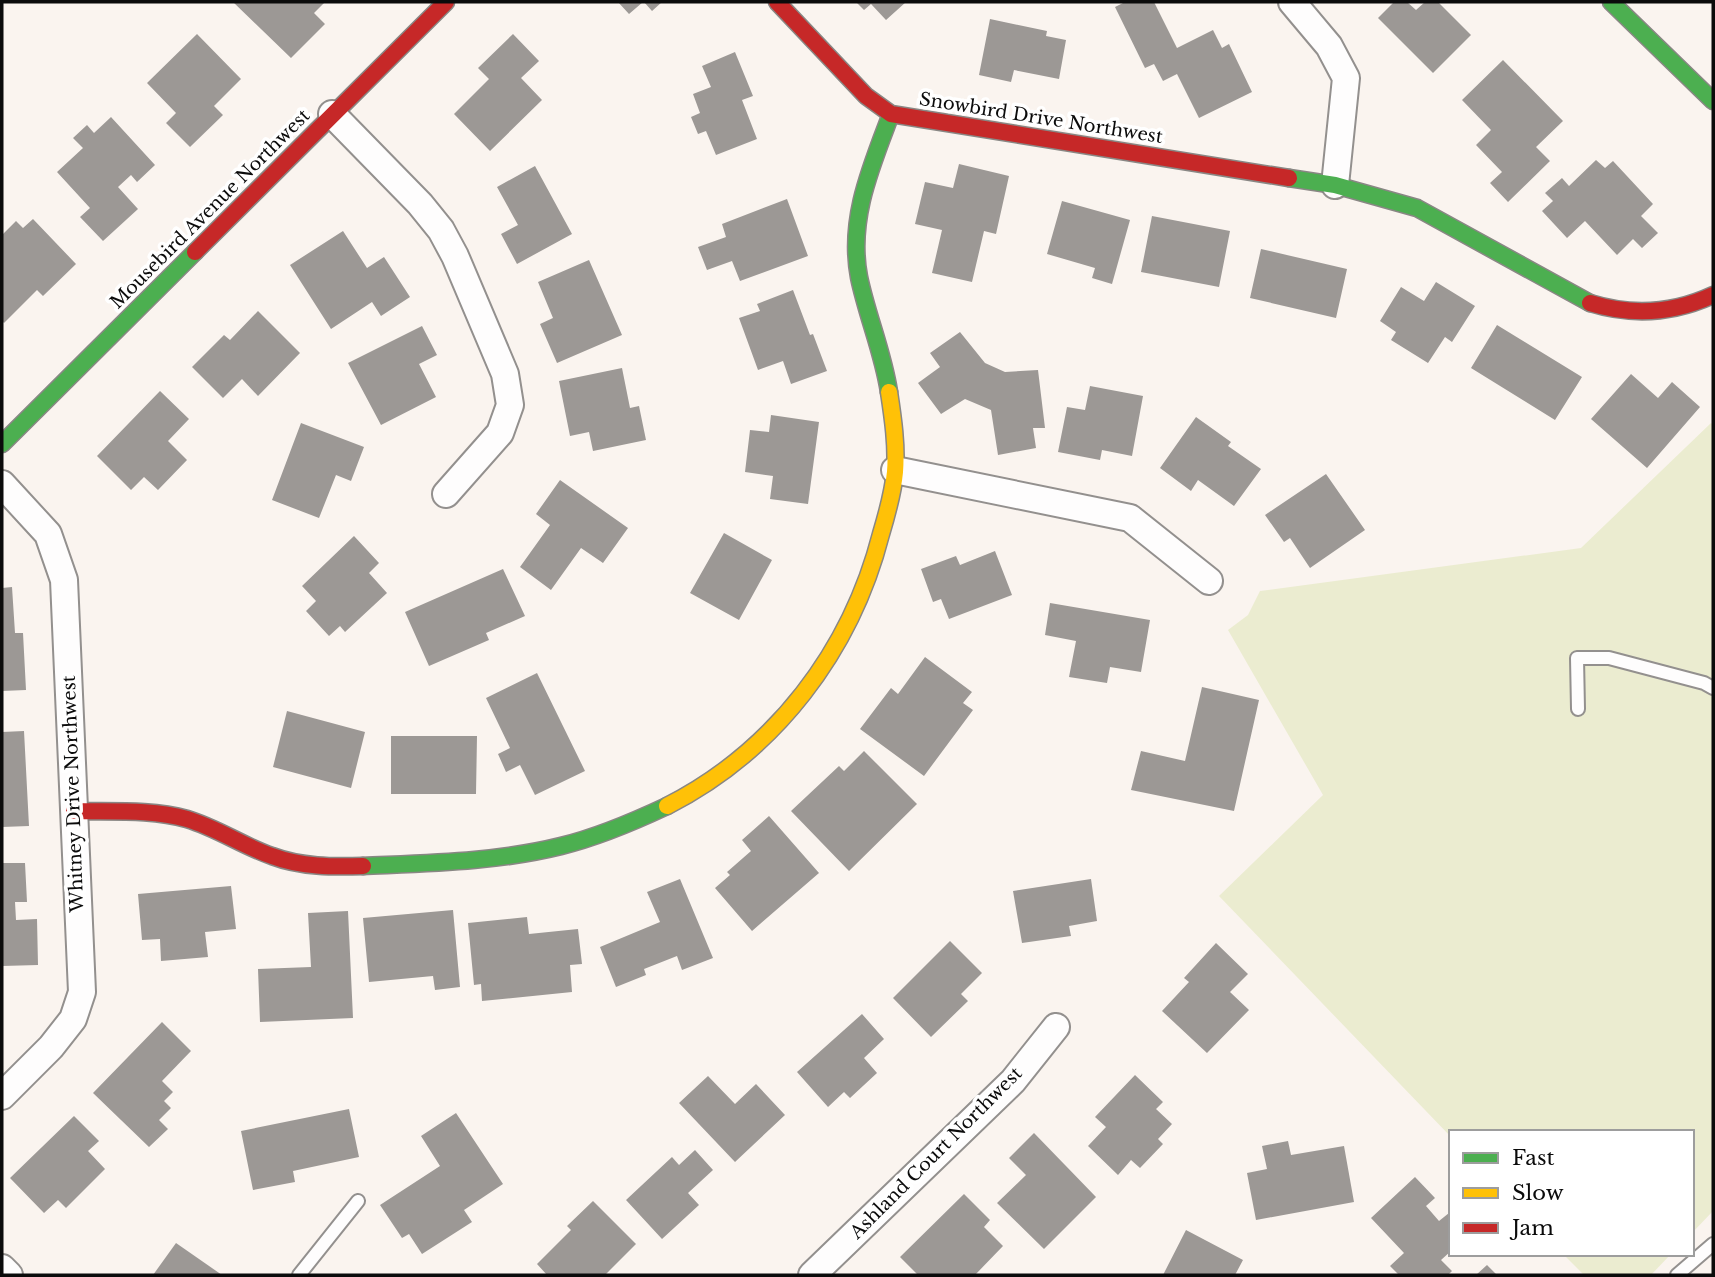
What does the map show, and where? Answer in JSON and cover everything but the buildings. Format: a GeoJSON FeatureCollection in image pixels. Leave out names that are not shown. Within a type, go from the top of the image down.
{"type":"FeatureCollection","features":[{"type":"Feature","properties":{"kind":"street","name":"Mousebird Avenue Northwest"},"geometry":{"type":"LineString","coordinates":[[2,444],[446,2]]}},
{"type":"Feature","properties":{"kind":"street"},"geometry":{"type":"LineString","coordinates":[[74,811],[152,812],[188,820],[261,854],[302,864],[362,867],[457,861],[530,852],[582,841],[647,817],[694,793],[747,755],[784,720],[823,671],[846,631],[869,578],[895,470],[886,372],[859,279],[856,242],[861,196],[891,114],[866,96],[777,2]]}},
{"type":"Feature","properties":{"kind":"street"},"geometry":{"type":"LineString","coordinates":[[1292,2],[1329,46],[1346,78],[1335,185]]}},
{"type":"Feature","properties":{"kind":"street"},"geometry":{"type":"LineString","coordinates":[[1611,2],[1713,101]]}},
{"type":"Feature","properties":{"kind":"street"},"geometry":{"type":"LineString","coordinates":[[332,114],[420,204],[441,230],[455,256],[505,374],[510,405],[500,433],[446,494]]}},
{"type":"Feature","properties":{"kind":"street","name":"Snowbird Drive Northwest"},"geometry":{"type":"LineString","coordinates":[[891,114],[1335,185],[1417,208],[1584,301],[1606,309],[1651,313],[1675,310],[1713,295]]}},
{"type":"Feature","properties":{"kind":"street"},"geometry":{"type":"LineString","coordinates":[[895,470],[1130,518],[1209,581]]}},
{"type":"Feature","properties":{"kind":"street","name":"Whitney Drive Northwest"},"geometry":{"type":"LineString","coordinates":[[2,484],[48,534],[64,580],[82,992],[73,1019],[51,1047],[2,1096]]}},
{"type":"Feature","properties":{"kind":"street","name":"Ashland Court Northwest"},"geometry":{"type":"LineString","coordinates":[[812,1275],[1013,1081],[1056,1027]]}},
{"type":"Feature","properties":{"kind":"street"},"geometry":{"type":"LineString","coordinates":[[2,1268],[9,1275]]}},
{"type":"Feature","properties":{"kind":"lane"},"geometry":{"type":"LineString","coordinates":[[1577,709],[1577,658],[1609,658],[1704,683],[1713,688]]}},
{"type":"Feature","properties":{"kind":"lane"},"geometry":{"type":"LineString","coordinates":[[299,1275],[358,1201]]}},
{"type":"Feature","properties":{"kind":"lane"},"geometry":{"type":"LineString","coordinates":[[1677,1275],[1713,1244]]}},
{"type":"Feature","properties":{"kind":"green space"},"geometry":{"type":"Polygon","coordinates":[[[1711,423],[1713,425],[1713,1211],[1694,1231],[1694,1130],[1449,1130],[1449,1135],[1219,896],[1323,795],[1228,630],[1248,615],[1260,591],[1581,548],[1711,423]]]}},
{"type":"Feature","properties":{"kind":"green space"},"geometry":{"type":"Polygon","coordinates":[[[1565,1256],[1669,1256],[1651,1275],[1584,1275],[1565,1256]]]}},
{"type":"Feature","properties":{"kind":"traffic: fast"},"geometry":{"type":"LineString","coordinates":[[1611,2],[1713,101]]}},
{"type":"Feature","properties":{"kind":"traffic: fast"},"geometry":{"type":"LineString","coordinates":[[889,392],[856,256],[863,194],[891,114]]}},
{"type":"Feature","properties":{"kind":"traffic: fast"},"geometry":{"type":"LineString","coordinates":[[1289,178],[1335,185],[1417,208],[1590,303]]}},
{"type":"Feature","properties":{"kind":"traffic: fast"},"geometry":{"type":"LineString","coordinates":[[2,444],[195,252]]}},
{"type":"Feature","properties":{"kind":"traffic: fast"},"geometry":{"type":"LineString","coordinates":[[363,866],[463,861],[537,851],[602,834],[667,806]]}},
{"type":"Feature","properties":{"kind":"traffic: slow"},"geometry":{"type":"LineString","coordinates":[[667,806],[742,757],[774,727],[829,657],[850,618],[868,577],[893,488],[895,452],[889,392]]}},
{"type":"Feature","properties":{"kind":"traffic: jam"},"geometry":{"type":"LineString","coordinates":[[195,252],[446,2]]}},
{"type":"Feature","properties":{"kind":"traffic: jam"},"geometry":{"type":"LineString","coordinates":[[777,2],[866,96],[891,114],[1289,178]]}},
{"type":"Feature","properties":{"kind":"traffic: jam"},"geometry":{"type":"LineString","coordinates":[[1590,303],[1621,310],[1652,311],[1682,306],[1713,295]]}},
{"type":"Feature","properties":{"kind":"traffic: jam"},"geometry":{"type":"LineString","coordinates":[[74,811],[173,816],[198,823],[283,860],[317,865],[363,866]]}}]}
